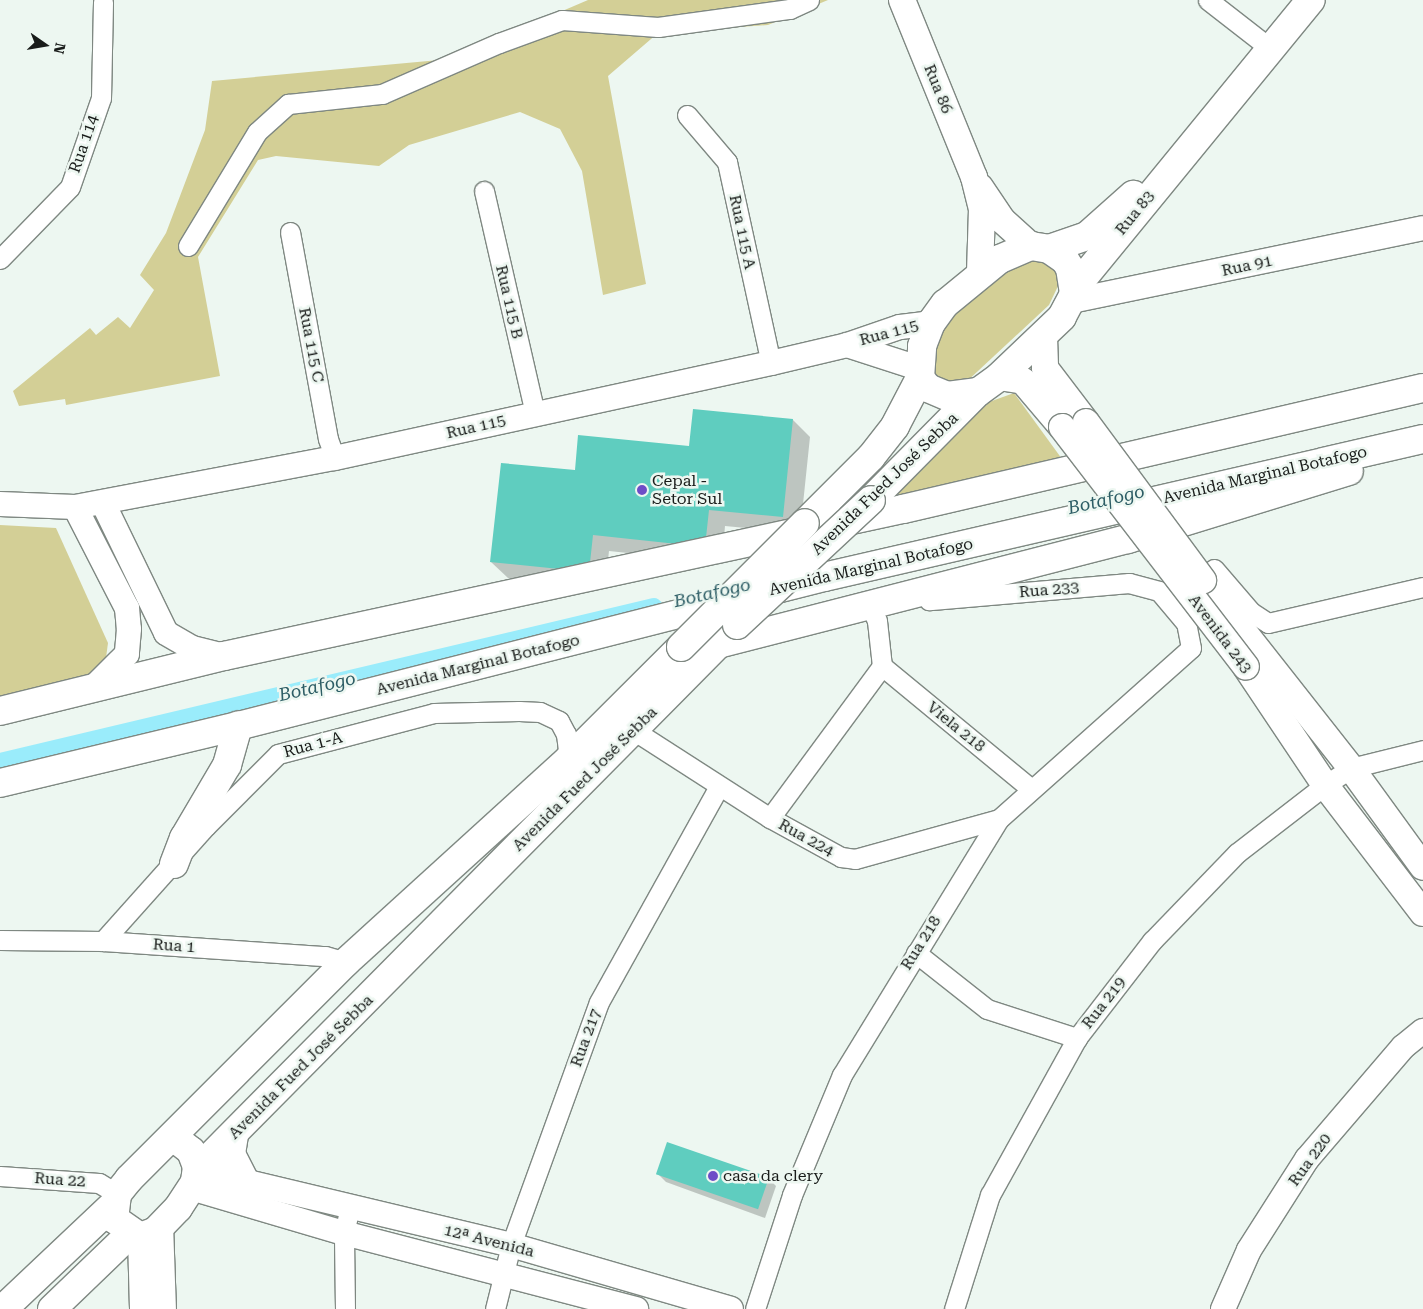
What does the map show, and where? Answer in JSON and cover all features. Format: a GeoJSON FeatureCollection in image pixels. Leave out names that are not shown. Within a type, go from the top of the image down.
{"type":"FeatureCollection","features":[{"type":"Feature","properties":{"kind":"main road","name":"Rua 86"},"geometry":{"type":"LineString","coordinates":[[902,0],[974,178],[982,209],[980,274]]}},
{"type":"Feature","properties":{"kind":"main road","name":"Rua 83"},"geometry":{"type":"LineString","coordinates":[[1044,337],[1073,294],[1195,139],[1311,0]]}},
{"type":"Feature","properties":{"kind":"main road","name":"Rua 83"},"geometry":{"type":"LineString","coordinates":[[980,274],[1000,259],[1087,236],[1195,139]]}},
{"type":"Feature","properties":{"kind":"main road","name":"Rua 86"},"geometry":{"type":"LineString","coordinates":[[974,178],[1002,220],[1040,248]]}},
{"type":"Feature","properties":{"kind":"main road"},"geometry":{"type":"LineString","coordinates":[[1040,248],[1065,260],[1073,294]]}},
{"type":"Feature","properties":{"kind":"main road","name":"Avenida Fued José Sebba"},"geometry":{"type":"LineString","coordinates":[[115,1199],[169,1141],[346,962],[569,759],[871,457],[895,426],[919,373],[922,346],[931,323],[945,304],[980,274]]}},
{"type":"Feature","properties":{"kind":"main road","name":"Avenida Fued José Sebba"},"geometry":{"type":"LineString","coordinates":[[144,1232],[234,1135],[728,635],[871,500],[989,384],[1044,337]]}},
{"type":"Feature","properties":{"kind":"main road","name":"Avenida 243"},"geometry":{"type":"LineString","coordinates":[[1044,337],[1045,368],[1074,425],[1246,667],[1325,785],[1423,913]]}},
{"type":"Feature","properties":{"kind":"main road"},"geometry":{"type":"LineString","coordinates":[[919,373],[934,392],[946,396],[989,384]]}},
{"type":"Feature","properties":{"kind":"main road","name":"Avenida 243"},"geometry":{"type":"LineString","coordinates":[[989,384],[1023,382],[1074,425],[1208,574],[1423,867]]}},
{"type":"Feature","properties":{"kind":"main road"},"geometry":{"type":"LineString","coordinates":[[0,711],[92,690],[224,656],[903,509],[1423,388]]}},
{"type":"Feature","properties":{"kind":"main road","name":"Avenida Marginal Botafogo"},"geometry":{"type":"LineString","coordinates":[[0,783],[238,726],[824,577],[1423,439]]}},
{"type":"Feature","properties":{"kind":"main road"},"geometry":{"type":"LineString","coordinates":[[728,635],[870,605],[1128,539],[1342,475],[1394,445]]}},
{"type":"Feature","properties":{"kind":"main road"},"geometry":{"type":"LineString","coordinates":[[633,730],[628,722],[676,653]]}},
{"type":"Feature","properties":{"kind":"main road"},"geometry":{"type":"LineString","coordinates":[[174,864],[184,838],[227,765],[238,726]]}},
{"type":"Feature","properties":{"kind":"main road"},"geometry":{"type":"LineString","coordinates":[[234,1135],[231,1154],[244,1180]]}},
{"type":"Feature","properties":{"kind":"main road"},"geometry":{"type":"LineString","coordinates":[[169,1141],[177,1140],[186,1146],[196,1159],[194,1179]]}},
{"type":"Feature","properties":{"kind":"main road"},"geometry":{"type":"LineString","coordinates":[[52,1309],[144,1232],[114,1219],[115,1199]]}},
{"type":"Feature","properties":{"kind":"main road"},"geometry":{"type":"LineString","coordinates":[[3,1309],[115,1199]]}},
{"type":"Feature","properties":{"kind":"street"},"geometry":{"type":"LineString","coordinates":[[188,246],[256,132],[288,104],[382,94],[499,43],[562,20],[658,27],[790,8],[809,0]]}},
{"type":"Feature","properties":{"kind":"street"},"geometry":{"type":"LineString","coordinates":[[1208,0],[1271,49]]}},
{"type":"Feature","properties":{"kind":"street","name":"Rua 114"},"geometry":{"type":"LineString","coordinates":[[0,258],[70,186],[101,98],[106,1]]}},
{"type":"Feature","properties":{"kind":"street","name":"Rua 115 A"},"geometry":{"type":"LineString","coordinates":[[687,115],[727,162],[771,363]]}},
{"type":"Feature","properties":{"kind":"street","name":"Rua 115 B"},"geometry":{"type":"LineString","coordinates":[[484,191],[535,414]]}},
{"type":"Feature","properties":{"kind":"street","name":"Rua 91"},"geometry":{"type":"LineString","coordinates":[[1073,294],[1423,228]]}},
{"type":"Feature","properties":{"kind":"street","name":"Rua 115 C"},"geometry":{"type":"LineString","coordinates":[[290,232],[328,439],[335,458]]}},
{"type":"Feature","properties":{"kind":"street","name":"Rua 115"},"geometry":{"type":"LineString","coordinates":[[0,504],[75,507],[335,458],[771,363],[847,345],[900,327],[931,323]]}},
{"type":"Feature","properties":{"kind":"street","name":"Rua 115"},"geometry":{"type":"LineString","coordinates":[[847,345],[919,373]]}},
{"type":"Feature","properties":{"kind":"street"},"geometry":{"type":"LineString","coordinates":[[103,503],[166,633],[192,648],[224,656]]}},
{"type":"Feature","properties":{"kind":"street"},"geometry":{"type":"LineString","coordinates":[[75,507],[127,608],[130,629],[127,654],[92,690]]}},
{"type":"Feature","properties":{"kind":"street"},"geometry":{"type":"LineString","coordinates":[[1208,574],[1250,612],[1268,623],[1423,587]]}},
{"type":"Feature","properties":{"kind":"street","name":"Rua 233"},"geometry":{"type":"LineString","coordinates":[[870,605],[1129,583],[1159,591],[1186,623],[1191,648]]}},
{"type":"Feature","properties":{"kind":"street"},"geometry":{"type":"LineString","coordinates":[[770,818],[882,666],[877,621],[870,605]]}},
{"type":"Feature","properties":{"kind":"street","name":"Rua 218"},"geometry":{"type":"LineString","coordinates":[[755,1309],[792,1194],[842,1075],[999,819],[1030,788],[1191,648]]}},
{"type":"Feature","properties":{"kind":"street","name":"Viela 218"},"geometry":{"type":"LineString","coordinates":[[882,666],[1030,788]]}},
{"type":"Feature","properties":{"kind":"street","name":"Rua 1-A"},"geometry":{"type":"LineString","coordinates":[[104,941],[278,754],[434,713],[519,711],[540,712],[559,721],[566,734],[569,759]]}},
{"type":"Feature","properties":{"kind":"street","name":"Rua 224"},"geometry":{"type":"LineString","coordinates":[[633,730],[770,818],[841,857],[855,859],[999,819]]}},
{"type":"Feature","properties":{"kind":"street","name":"Rua 219"},"geometry":{"type":"LineString","coordinates":[[954,1309],[990,1194],[1078,1038],[1152,941],[1237,853],[1325,785],[1351,768],[1423,750]]}},
{"type":"Feature","properties":{"kind":"street","name":"Rua 217"},"geometry":{"type":"LineString","coordinates":[[495,1309],[511,1245],[599,1002],[719,786]]}},
{"type":"Feature","properties":{"kind":"street","name":"Rua 1"},"geometry":{"type":"LineString","coordinates":[[0,940],[104,941],[325,956],[346,962]]}},
{"type":"Feature","properties":{"kind":"street"},"geometry":{"type":"LineString","coordinates":[[916,953],[987,1009],[1078,1038]]}},
{"type":"Feature","properties":{"kind":"street","name":"Rua 220"},"geometry":{"type":"LineString","coordinates":[[1223,1309],[1249,1250],[1307,1159],[1402,1047],[1423,1031]]}},
{"type":"Feature","properties":{"kind":"street","name":"Rua 22"},"geometry":{"type":"LineString","coordinates":[[0,1176],[99,1183],[115,1199]]}},
{"type":"Feature","properties":{"kind":"street","name":"12ª Avenida"},"geometry":{"type":"LineString","coordinates":[[194,1179],[244,1180],[350,1208],[511,1245],[731,1309]]}},
{"type":"Feature","properties":{"kind":"street","name":"12ª Avenida"},"geometry":{"type":"LineString","coordinates":[[194,1179],[344,1233],[504,1273],[636,1309]]}},
{"type":"Feature","properties":{"kind":"street"},"geometry":{"type":"LineString","coordinates":[[345,1309],[344,1233],[350,1208]]}},
{"type":"Feature","properties":{"kind":"street"},"geometry":{"type":"LineString","coordinates":[[142,1309],[144,1232]]}},
{"type":"Feature","properties":{"kind":"street"},"geometry":{"type":"LineString","coordinates":[[144,1232],[164,1309]]}},
{"type":"Feature","properties":{"kind":"shaded area"},"geometry":{"type":"Polygon","coordinates":[[[588,0],[828,0],[768,25],[658,33],[608,76],[646,284],[603,295],[582,171],[560,129],[520,112],[409,145],[379,166],[276,156],[258,160],[198,257],[220,376],[66,405],[65,399],[19,406],[13,391],[90,328],[96,335],[118,317],[130,328],[154,290],[140,275],[166,233],[205,130],[212,81],[450,59],[588,0]]]}},
{"type":"Feature","properties":{"kind":"shaded area"},"geometry":{"type":"Polygon","coordinates":[[[1028,256],[1044,259],[1056,273],[1059,284],[1049,305],[964,384],[933,381],[930,355],[943,323],[1028,256]]]}},
{"type":"Feature","properties":{"kind":"shaded area"},"geometry":{"type":"Polygon","coordinates":[[[1014,393],[1070,470],[882,510],[989,402],[1014,393]]]}},
{"type":"Feature","properties":{"kind":"shaded area"},"geometry":{"type":"Polygon","coordinates":[[[0,525],[56,528],[108,643],[105,665],[84,689],[0,704],[0,525]]]}},
{"type":"Feature","properties":{"kind":"building","name":"Cepal - Setor Sul"},"geometry":{"type":"Polygon","coordinates":[[[693,409],[793,419],[783,517],[709,510],[705,547],[593,535],[589,572],[490,562],[501,463],[575,470],[578,435],[689,446],[693,409]]]}},
{"type":"Feature","properties":{"kind":"building","name":"casa da clery"},"geometry":{"type":"Polygon","coordinates":[[[667,1142],[769,1177],[758,1209],[656,1174],[667,1142]]]}},
{"type":"Feature","properties":{"kind":"waterway","name":"Botafogo"},"geometry":{"type":"LineString","coordinates":[[0,762],[654,607]]}},
{"type":"Feature","properties":{"kind":"place","name":"Cepal - Setor Sul"},"geometry":{"type":"Point","coordinates":[642,490]}},
{"type":"Feature","properties":{"kind":"place","name":"casa da clery"},"geometry":{"type":"Point","coordinates":[713,1176]}}]}
